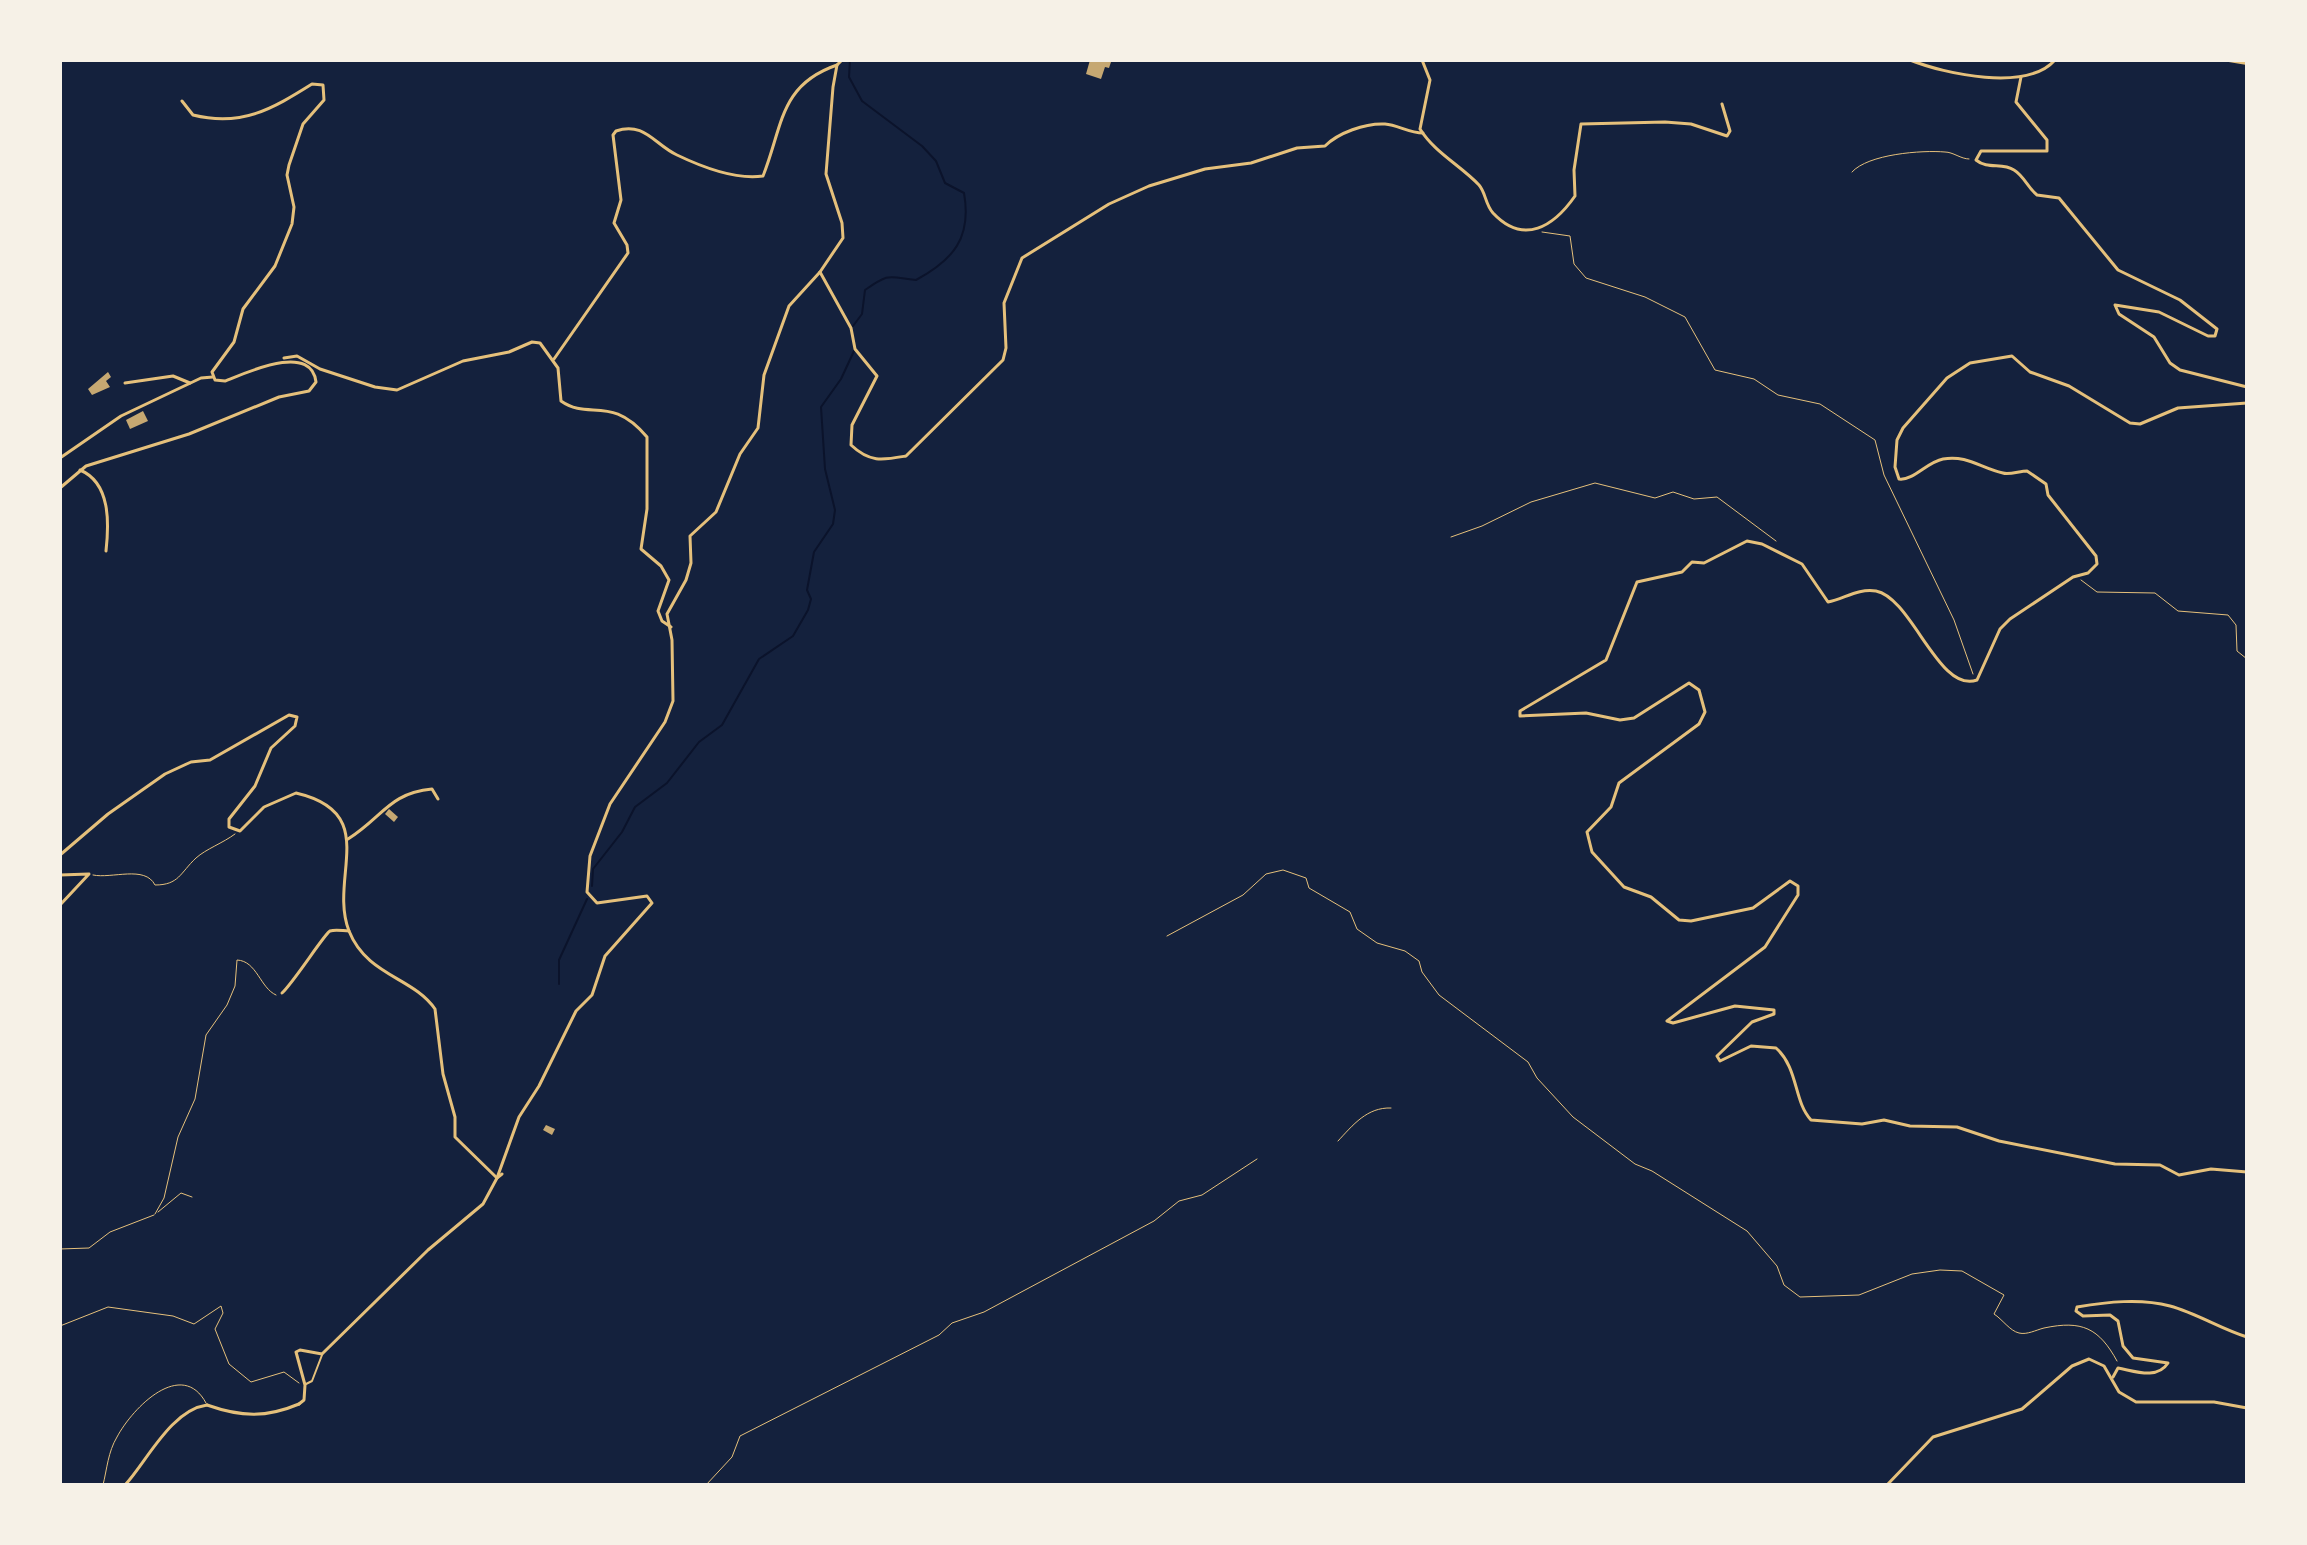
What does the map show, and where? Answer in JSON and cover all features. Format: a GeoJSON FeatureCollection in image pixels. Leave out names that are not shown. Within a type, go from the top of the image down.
{"type":"FeatureCollection","features":[{"type":"Feature","properties":{"kind":"main road"},"geometry":{"type":"LineString","coordinates":[[2229,60],[2247,63]]}},
{"type":"Feature","properties":{"kind":"street"},"geometry":{"type":"LineString","coordinates":[[554,359],[628,253],[627,245],[614,223],[621,200],[613,135],[616,131],[631,129],[648,133],[676,155],[727,173],[763,176],[792,94],[810,77],[842,60]]}},
{"type":"Feature","properties":{"kind":"street"},"geometry":{"type":"LineString","coordinates":[[1422,60],[1430,80],[1420,123],[1423,133],[1459,170],[1480,186],[1494,214],[1520,228],[1537,229],[1561,217],[1575,196],[1574,170],[1581,124],[1691,124],[1727,136],[1729,119],[1722,104]]}},
{"type":"Feature","properties":{"kind":"street"},"geometry":{"type":"LineString","coordinates":[[1910,60],[1942,71],[2021,77],[2047,69],[2055,60]]}},
{"type":"Feature","properties":{"kind":"street"},"geometry":{"type":"LineString","coordinates":[[305,1385],[312,1381],[322,1354],[428,1250],[483,1204],[497,1178],[519,1117],[539,1086],[576,1011],[592,995],[605,956],[652,903],[647,896],[597,903],[587,892],[586,870],[610,804],[670,711],[675,690],[671,627],[667,614],[680,593],[691,563],[690,536],[716,512],[740,454],[758,428],[764,375],[789,306],[820,272],[843,238],[842,223],[826,174],[837,65]]}},
{"type":"Feature","properties":{"kind":"street"},"geometry":{"type":"LineString","coordinates":[[2021,77],[2016,102],[2047,140],[2047,151],[1981,151],[1976,160],[1982,165],[2006,166],[2017,171],[2037,195],[2059,198],[2118,270],[2180,300],[2217,329],[2215,336],[2208,336],[2159,312],[2115,305],[2119,314],[2154,337],[2170,363],[2192,374],[2247,387]]}},
{"type":"Feature","properties":{"kind":"street"},"geometry":{"type":"LineString","coordinates":[[182,101],[193,115],[229,121],[281,104],[312,84],[323,85],[326,90],[324,100],[303,124],[289,165],[287,175],[294,207],[292,224],[275,266],[243,309],[234,342],[212,372],[213,377]]}},
{"type":"Feature","properties":{"kind":"street"},"geometry":{"type":"LineString","coordinates":[[820,272],[844,311],[855,349],[877,376],[852,425],[851,445],[859,452],[890,461],[906,456],[1003,360],[1006,348],[1004,303],[1022,258],[1109,204],[1190,172],[1251,163],[1297,148],[1325,146],[1337,135],[1373,126],[1384,124],[1423,133]]}},
{"type":"Feature","properties":{"kind":"street"},"geometry":{"type":"LineString","coordinates":[[60,458],[121,416],[190,383],[213,377],[225,381],[283,360],[285,356],[297,356],[320,369],[375,387],[397,390],[463,361],[509,352],[532,342],[543,346],[554,359],[561,401],[569,407],[610,409],[635,423],[647,437],[647,504],[641,549],[661,566],[669,580],[658,611],[662,621],[671,627]]}},
{"type":"Feature","properties":{"kind":"street"},"geometry":{"type":"LineString","coordinates":[[2247,403],[2178,408],[2140,424],[2130,423],[2069,386],[2030,372],[2012,356],[1970,363],[1947,378],[1917,408],[1897,440],[1895,467],[1899,479],[1910,478],[1943,459],[1970,458],[2004,474],[2027,471],[2038,476],[2096,556],[2097,564],[2088,573],[2077,575],[2010,619],[2000,629],[1981,675],[1971,682],[1945,669],[1892,597],[1867,590],[1828,602],[1802,564],[1762,544],[1747,541],[1704,563],[1692,562],[1682,572],[1637,582],[1606,660],[1520,711],[1520,716],[1574,712],[1620,720],[1634,718],[1689,683],[1699,690],[1705,712],[1699,724],[1619,783],[1611,807],[1592,826],[1586,838],[1598,860],[1624,887],[1651,897],[1679,920],[1691,921],[1753,908],[1790,881],[1798,886],[1798,895],[1765,947],[1667,1021],[1673,1023],[1735,1006],[1774,1010],[1774,1014],[1752,1022],[1717,1056],[1720,1061],[1751,1046],[1776,1048],[1790,1065],[1803,1111],[1811,1120],[1862,1124],[1884,1120],[1910,1126],[1957,1127],[1999,1141],[2115,1164],[2160,1165],[2179,1175],[2211,1169],[2247,1172]]}},
{"type":"Feature","properties":{"kind":"street"},"geometry":{"type":"LineString","coordinates":[[60,488],[80,470],[204,428],[279,397],[309,391],[316,382],[314,374],[298,363],[283,360]]}},
{"type":"Feature","properties":{"kind":"street"},"geometry":{"type":"LineString","coordinates":[[125,383],[173,376],[190,383]]}},
{"type":"Feature","properties":{"kind":"street"},"geometry":{"type":"LineString","coordinates":[[80,470],[93,477],[102,494],[110,532],[106,551]]}},
{"type":"Feature","properties":{"kind":"street"},"geometry":{"type":"LineString","coordinates":[[60,855],[108,814],[165,774],[191,762],[210,760],[289,715],[297,717],[295,726],[271,748],[255,786],[229,819],[229,827],[240,831],[264,807],[296,793],[313,797],[339,819],[348,839],[342,907],[349,931],[379,970],[418,993],[435,1009],[442,1040],[443,1074],[455,1117],[455,1137],[497,1178]]}},
{"type":"Feature","properties":{"kind":"street"},"geometry":{"type":"LineString","coordinates":[[348,839],[365,830],[407,792],[432,789],[438,799]]}},
{"type":"Feature","properties":{"kind":"street"},"geometry":{"type":"LineString","coordinates":[[60,875],[89,874]]}},
{"type":"Feature","properties":{"kind":"street"},"geometry":{"type":"LineString","coordinates":[[60,905],[89,874]]}},
{"type":"Feature","properties":{"kind":"street"},"geometry":{"type":"LineString","coordinates":[[282,993],[315,955],[324,935],[334,930],[349,931]]}},
{"type":"Feature","properties":{"kind":"street"},"geometry":{"type":"LineString","coordinates":[[497,1178],[502,1174]]}},
{"type":"Feature","properties":{"kind":"street"},"geometry":{"type":"LineString","coordinates":[[2113,1377],[2118,1368],[2156,1372],[2168,1363],[2133,1358],[2123,1346],[2118,1321],[2110,1315],[2083,1316],[2077,1307],[2123,1299],[2132,1303],[2168,1305],[2247,1337]]}},
{"type":"Feature","properties":{"kind":"street"},"geometry":{"type":"LineString","coordinates":[[125,1485],[168,1431],[196,1408],[207,1405],[228,1413],[266,1416],[299,1404],[305,1385],[296,1352],[322,1354]]}},
{"type":"Feature","properties":{"kind":"street"},"geometry":{"type":"LineString","coordinates":[[1887,1485],[1933,1437],[2022,1409],[2072,1366],[2089,1359],[2104,1366],[2119,1392],[2136,1402],[2214,1402],[2247,1408]]}},
{"type":"Feature","properties":{"kind":"lane"},"geometry":{"type":"LineString","coordinates":[[103,1485],[116,1438],[139,1409],[165,1388],[177,1383],[192,1385],[207,1405]]}},
{"type":"Feature","properties":{"kind":"path"},"geometry":{"type":"LineString","coordinates":[[1852,172],[1862,162],[1919,152],[1948,152],[1976,160]]}},
{"type":"Feature","properties":{"kind":"path"},"geometry":{"type":"LineString","coordinates":[[1537,229],[1558,237],[1570,236],[1574,264],[1593,282],[1645,297],[1685,317],[1715,370],[1754,379],[1778,395],[1820,404],[1875,440],[1884,475],[1959,631],[1973,675]]}},
{"type":"Feature","properties":{"kind":"path"},"geometry":{"type":"LineString","coordinates":[[1451,537],[1475,530],[1531,502],[1595,483],[1655,498],[1673,492],[1694,499],[1717,497],[1776,541]]}},
{"type":"Feature","properties":{"kind":"path"},"geometry":{"type":"LineString","coordinates":[[2077,575],[2097,592],[2155,593],[2178,611],[2228,615],[2236,625],[2237,651],[2247,659]]}},
{"type":"Feature","properties":{"kind":"path"},"geometry":{"type":"LineString","coordinates":[[89,874],[111,878],[137,873],[147,875],[155,885],[170,885],[186,873],[197,857],[240,831]]}},
{"type":"Feature","properties":{"kind":"path"},"geometry":{"type":"LineString","coordinates":[[1167,936],[1243,895],[1266,874],[1283,870],[1306,878],[1309,888],[1350,912],[1357,929],[1377,943],[1405,951],[1419,961],[1422,972],[1439,995],[1528,1062],[1537,1078],[1593,1135],[1608,1141],[1643,1170],[1652,1171],[1747,1231],[1777,1266],[1784,1285],[1800,1297],[1847,1297],[1912,1274],[1962,1271],[2004,1295],[1994,1314],[2014,1331],[2022,1334],[2045,1328],[2081,1326],[2103,1338],[2121,1369]]}},
{"type":"Feature","properties":{"kind":"path"},"geometry":{"type":"LineString","coordinates":[[155,1214],[164,1198],[178,1137],[195,1099],[206,1035],[227,1005],[235,986],[235,963],[244,960],[272,995],[282,993]]}},
{"type":"Feature","properties":{"kind":"path"},"geometry":{"type":"LineString","coordinates":[[1338,1141],[1358,1119],[1378,1109],[1391,1108]]}},
{"type":"Feature","properties":{"kind":"path"},"geometry":{"type":"LineString","coordinates":[[706,1485],[732,1457],[740,1436],[939,1335],[952,1323],[984,1312],[1029,1285],[1124,1237],[1179,1201],[1202,1195],[1257,1159]]}},
{"type":"Feature","properties":{"kind":"path"},"geometry":{"type":"LineString","coordinates":[[60,1249],[89,1248],[110,1232],[155,1214],[181,1193],[192,1197]]}},
{"type":"Feature","properties":{"kind":"path"},"geometry":{"type":"LineString","coordinates":[[60,1326],[108,1307],[173,1316],[194,1324],[221,1306],[223,1313],[215,1329],[232,1368],[251,1382],[284,1372],[305,1391]]}},
{"type":"Feature","properties":{"kind":"building"},"geometry":{"type":"Polygon","coordinates":[[[1090,60],[1111,62],[1109,68],[1105,67],[1101,79],[1086,74],[1090,60]]]}},
{"type":"Feature","properties":{"kind":"building"},"geometry":{"type":"Polygon","coordinates":[[[108,372],[111,377],[106,381],[110,387],[92,395],[88,389],[108,372]]]}},
{"type":"Feature","properties":{"kind":"building"},"geometry":{"type":"Polygon","coordinates":[[[143,411],[148,421],[130,429],[126,420],[143,411]]]}},
{"type":"Feature","properties":{"kind":"building"},"geometry":{"type":"Polygon","coordinates":[[[389,809],[398,817],[394,822],[385,814],[389,809]]]}},
{"type":"Feature","properties":{"kind":"building"},"geometry":{"type":"Polygon","coordinates":[[[546,1125],[555,1129],[552,1135],[543,1130],[546,1125]]]}},
{"type":"Feature","properties":{"kind":"waterway"},"geometry":{"type":"LineString","coordinates":[[850,60],[849,77],[862,101],[922,146],[936,161],[945,183],[964,193],[966,209],[962,235],[950,256],[916,280],[890,277],[865,290],[862,314],[853,326]]}},
{"type":"Feature","properties":{"kind":"waterway"},"geometry":{"type":"LineString","coordinates":[[592,886],[593,869],[622,832],[635,807],[667,783],[699,742],[722,725],[759,659],[793,636],[808,610],[811,599],[807,590],[814,552],[833,524],[835,510],[825,469],[821,407],[841,379],[854,351]]}},
{"type":"Feature","properties":{"kind":"waterway"},"geometry":{"type":"LineString","coordinates":[[559,984],[559,960],[587,899]]}}]}
